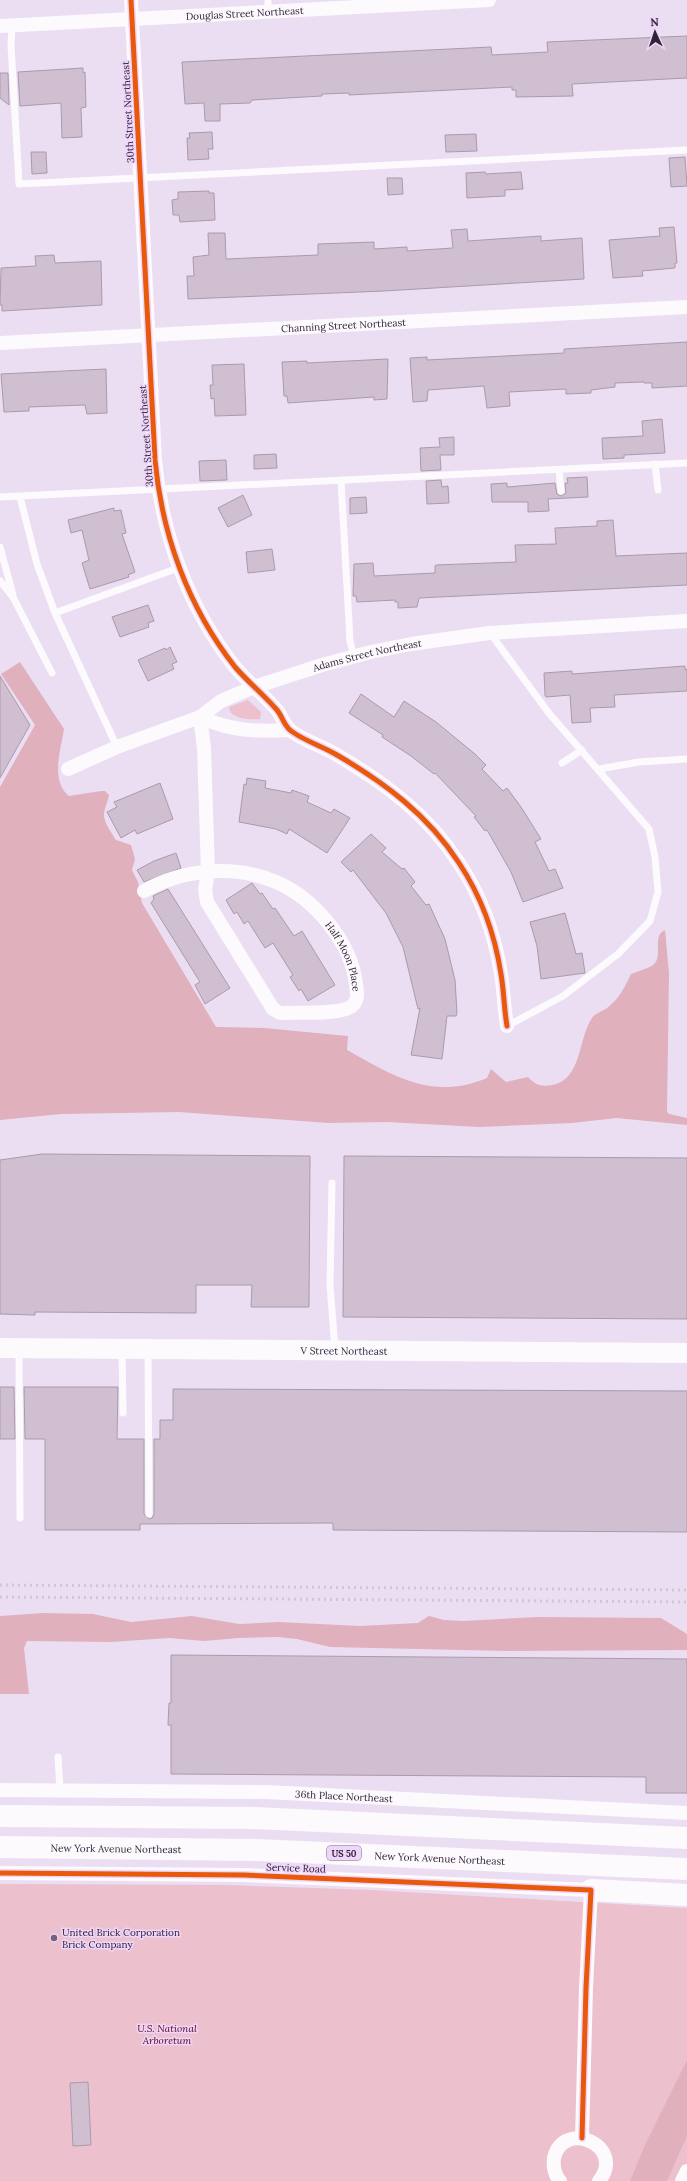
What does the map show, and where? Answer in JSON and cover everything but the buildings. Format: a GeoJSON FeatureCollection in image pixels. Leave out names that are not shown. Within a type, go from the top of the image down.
{"type":"FeatureCollection","features":[{"type":"Feature","properties":{"kind":"highway"},"geometry":{"type":"LineString","coordinates":[[0,1816],[254,1818],[687,1838]]}},
{"type":"Feature","properties":{"kind":"highway","name":"New York Avenue Northeast"},"geometry":{"type":"LineString","coordinates":[[0,1847],[256,1850],[687,1869]]}},
{"type":"Feature","properties":{"kind":"highway"},"geometry":{"type":"LineString","coordinates":[[591,1890],[687,1894]]}},
{"type":"Feature","properties":{"kind":"street","name":"30th Street Northeast"},"geometry":{"type":"LineString","coordinates":[[131,0],[155,460],[158,490],[167,532],[178,568],[197,607],[216,640],[236,668],[277,710],[290,730],[334,753],[391,789],[427,822],[447,846],[470,883],[488,923],[498,956],[507,1026]]}},
{"type":"Feature","properties":{"kind":"street","name":"Douglas Street Northeast"},"geometry":{"type":"LineString","coordinates":[[6,25],[131,19],[268,6],[489,0]]}},
{"type":"Feature","properties":{"kind":"street","name":"Channing Street Northeast"},"geometry":{"type":"LineString","coordinates":[[0,343],[687,307]]}},
{"type":"Feature","properties":{"kind":"street","name":"Adams Street Northeast"},"geometry":{"type":"LineString","coordinates":[[68,769],[117,747],[200,717],[221,701],[254,687],[354,657],[411,644],[489,633],[687,621]]}},
{"type":"Feature","properties":{"kind":"street"},"geometry":{"type":"LineString","coordinates":[[200,717],[222,727],[262,732],[290,730]]}},
{"type":"Feature","properties":{"kind":"street","name":"Half Moon Place"},"geometry":{"type":"LineString","coordinates":[[144,891],[168,879],[208,872],[228,871],[250,874],[276,882],[300,897],[319,914],[336,934],[348,957],[356,979],[358,996],[352,1007],[345,1010],[280,1013],[273,1009],[206,902],[205,890],[208,872],[204,748],[200,717]]}},
{"type":"Feature","properties":{"kind":"street","name":"V Street Northeast"},"geometry":{"type":"LineString","coordinates":[[9,1348],[687,1353]]}},
{"type":"Feature","properties":{"kind":"street","name":"36th Place Northeast"},"geometry":{"type":"LineString","coordinates":[[0,1790],[266,1792],[687,1812]]}},
{"type":"Feature","properties":{"kind":"street","name":"Service Road"},"geometry":{"type":"LineString","coordinates":[[0,1873],[244,1875],[591,1890]]}},
{"type":"Feature","properties":{"kind":"street"},"geometry":{"type":"LineString","coordinates":[[582,2138],[586,1988],[591,1890]]}},
{"type":"Feature","properties":{"kind":"street"},"geometry":{"type":"LineString","coordinates":[[560,2181],[554,2172],[555,2155],[566,2142],[582,2138],[591,2140],[603,2152],[605,2169],[599,2181]]}},
{"type":"Feature","properties":{"kind":"street"},"geometry":{"type":"LineString","coordinates":[[682,2181],[687,2171]]}},
{"type":"Feature","properties":{"kind":"lane"},"geometry":{"type":"LineString","coordinates":[[6,25],[11,45],[19,184],[687,150]]}},
{"type":"Feature","properties":{"kind":"lane"},"geometry":{"type":"LineString","coordinates":[[0,498],[687,463]]}},
{"type":"Feature","properties":{"kind":"lane"},"geometry":{"type":"LineString","coordinates":[[655,464],[658,490]]}},
{"type":"Feature","properties":{"kind":"lane"},"geometry":{"type":"LineString","coordinates":[[559,470],[561,491]]}},
{"type":"Feature","properties":{"kind":"lane"},"geometry":{"type":"LineString","coordinates":[[341,480],[350,641],[354,657]]}},
{"type":"Feature","properties":{"kind":"lane"},"geometry":{"type":"LineString","coordinates":[[20,497],[37,564],[55,613],[117,747]]}},
{"type":"Feature","properties":{"kind":"lane"},"geometry":{"type":"LineString","coordinates":[[0,547],[14,597],[52,673]]}},
{"type":"Feature","properties":{"kind":"lane"},"geometry":{"type":"LineString","coordinates":[[55,613],[178,568]]}},
{"type":"Feature","properties":{"kind":"lane"},"geometry":{"type":"LineString","coordinates":[[0,581],[14,597]]}},
{"type":"Feature","properties":{"kind":"lane"},"geometry":{"type":"LineString","coordinates":[[489,633],[548,712],[599,769],[649,829],[656,857],[658,892],[650,922],[618,954],[563,996],[507,1026]]}},
{"type":"Feature","properties":{"kind":"lane"},"geometry":{"type":"LineString","coordinates":[[562,763],[582,750]]}},
{"type":"Feature","properties":{"kind":"lane"},"geometry":{"type":"LineString","coordinates":[[599,769],[639,762],[687,759]]}},
{"type":"Feature","properties":{"kind":"lane"},"geometry":{"type":"LineString","coordinates":[[332,1183],[330,1284],[335,1350]]}},
{"type":"Feature","properties":{"kind":"lane"},"geometry":{"type":"LineString","coordinates":[[9,1348],[20,1518]]}},
{"type":"Feature","properties":{"kind":"lane"},"geometry":{"type":"LineString","coordinates":[[122,1349],[122,1413]]}},
{"type":"Feature","properties":{"kind":"lane"},"geometry":{"type":"LineString","coordinates":[[148,1349],[149,1514]]}},
{"type":"Feature","properties":{"kind":"lane"},"geometry":{"type":"LineString","coordinates":[[58,1757],[60,1790]]}},
{"type":"Feature","properties":{"kind":"green space"},"geometry":{"type":"Polygon","coordinates":[[[248,700],[261,712],[260,719],[241,718],[230,711],[229,707],[248,700]]]}},
{"type":"Feature","properties":{"kind":"green space","name":"U.S. National Arboretum"},"geometry":{"type":"Polygon","coordinates":[[[0,1884],[227,1885],[372,1890],[687,1908],[687,2181],[0,2181],[0,1884]]]}},
{"type":"Feature","properties":{"kind":"shaded area"},"geometry":{"type":"Polygon","coordinates":[[[20,662],[64,729],[58,764],[58,773],[63,790],[69,796],[101,791],[105,791],[109,795],[104,813],[105,820],[116,840],[131,845],[135,859],[132,870],[138,882],[142,903],[216,1027],[264,1028],[348,1036],[347,1050],[397,1076],[431,1086],[449,1087],[467,1084],[487,1078],[491,1069],[506,1082],[528,1077],[538,1085],[552,1085],[562,1082],[574,1067],[587,1026],[593,1016],[607,1008],[615,1001],[631,974],[653,965],[656,961],[658,957],[659,937],[665,930],[669,973],[667,1112],[669,1114],[687,1118],[687,1125],[617,1118],[572,1123],[479,1127],[387,1122],[328,1123],[179,1112],[61,1114],[0,1120],[0,787],[35,725],[1,674],[20,662]]]}},
{"type":"Feature","properties":{"kind":"shaded area"},"geometry":{"type":"Polygon","coordinates":[[[44,1613],[93,1614],[131,1622],[192,1616],[239,1624],[278,1622],[360,1626],[418,1623],[429,1616],[444,1620],[463,1621],[538,1617],[661,1618],[687,1634],[687,1650],[507,1651],[330,1647],[297,1639],[278,1637],[204,1641],[169,1638],[111,1642],[27,1641],[24,1648],[29,1694],[0,1694],[0,1616],[44,1613]]]}},
{"type":"Feature","properties":{"kind":"shaded area"},"geometry":{"type":"Polygon","coordinates":[[[687,2060],[687,2136],[667,2181],[630,2181],[645,2145],[687,2060]]]}},
{"type":"Feature","properties":{"kind":"railway"},"geometry":{"type":"LineString","coordinates":[[0,1585],[687,1590]]}},
{"type":"Feature","properties":{"kind":"railway"},"geometry":{"type":"LineString","coordinates":[[0,1597],[687,1602]]}},
{"type":"Feature","properties":{"kind":"cycle path"},"geometry":{"type":"LineString","coordinates":[[131,0],[155,460],[164,516],[180,569],[191,595],[218,644],[235,667],[277,710],[288,728],[300,737],[332,752],[389,789],[419,815],[447,846],[474,889],[491,930],[501,974],[507,1026]]}},
{"type":"Feature","properties":{"kind":"cycle path"},"geometry":{"type":"LineString","coordinates":[[0,1873],[244,1875],[591,1890],[586,1988],[582,2138]]}},
{"type":"Feature","properties":{"kind":"place","name":"United Brick Corporation Brick Company"},"geometry":{"type":"Point","coordinates":[54,1938]}}]}
